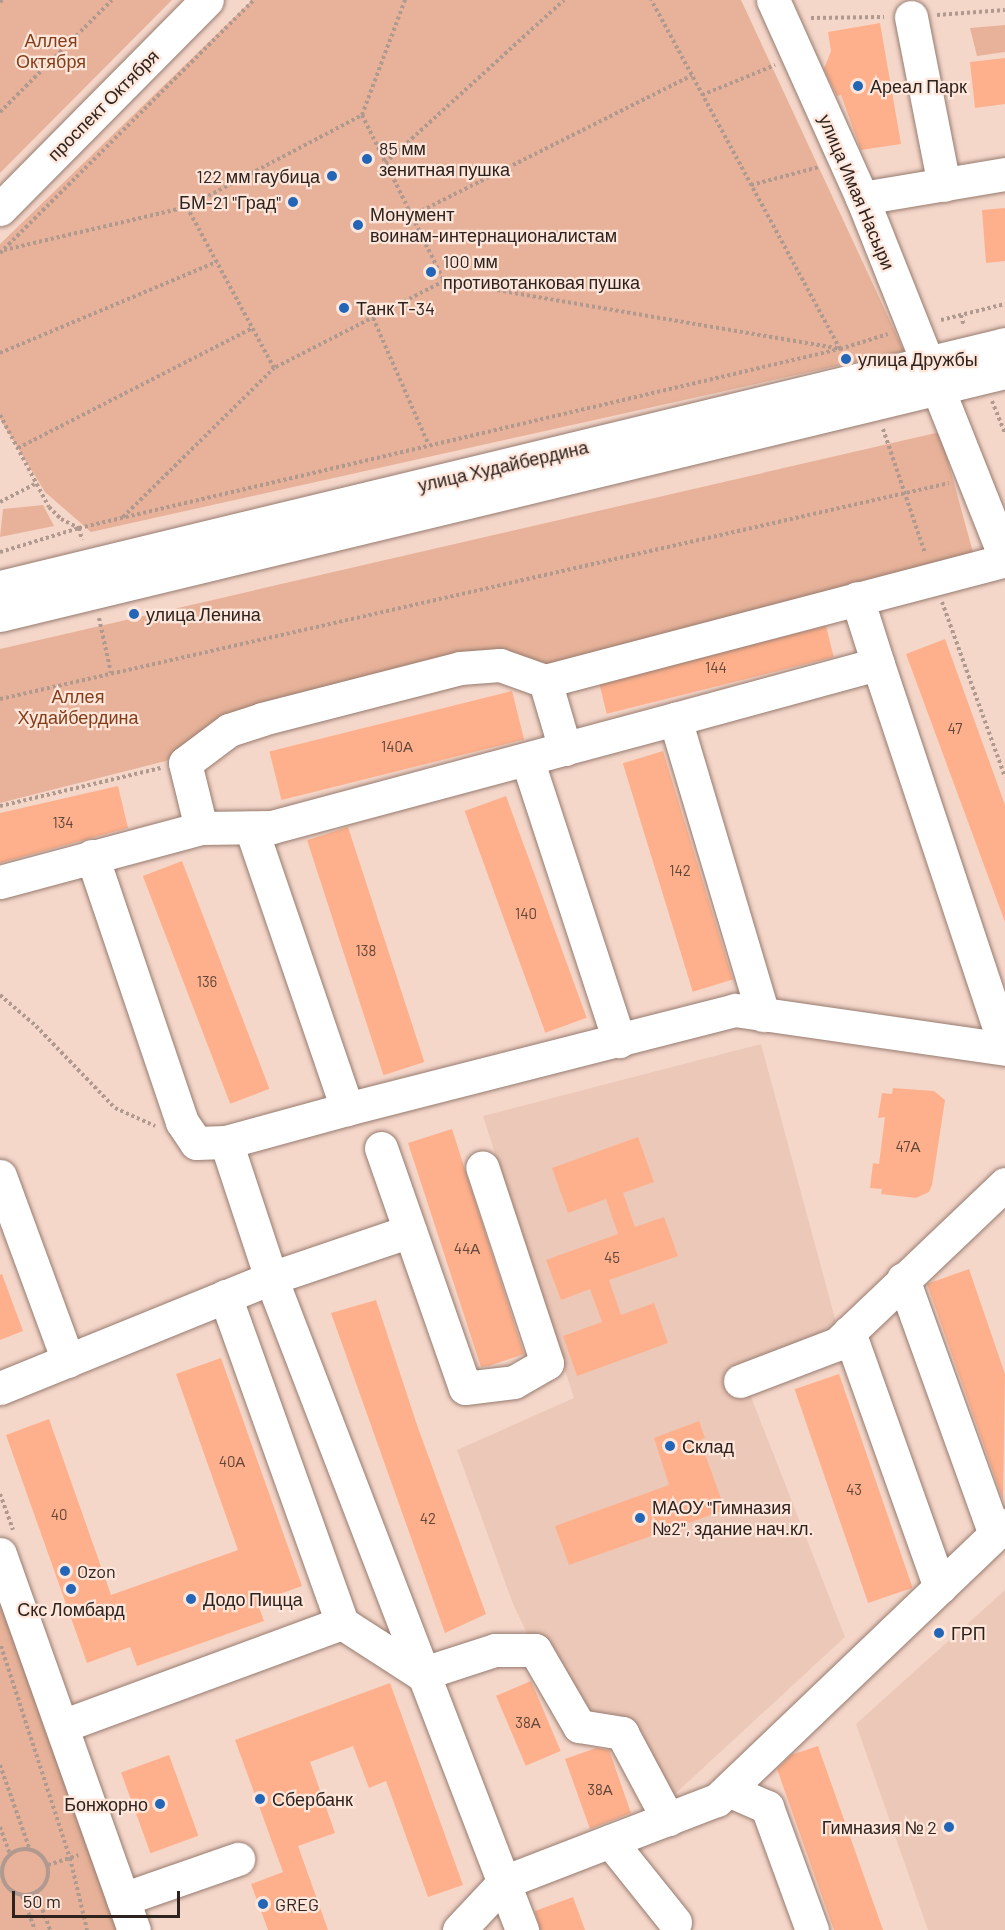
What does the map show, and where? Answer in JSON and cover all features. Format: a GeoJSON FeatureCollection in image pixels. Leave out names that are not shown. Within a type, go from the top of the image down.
{"type":"FeatureCollection","features":[{"type":"Feature","properties":{"kind":"main road","name":"проспект Октября"},"geometry":{"type":"LineString","coordinates":[[0,209],[207,0]]}},
{"type":"Feature","properties":{"kind":"main road","name":"улица Имая Насыри"},"geometry":{"type":"LineString","coordinates":[[772,0],[862,198],[933,374]]}},
{"type":"Feature","properties":{"kind":"main road"},"geometry":{"type":"LineString","coordinates":[[911,16],[944,185]]}},
{"type":"Feature","properties":{"kind":"main road"},"geometry":{"type":"LineString","coordinates":[[862,198],[1005,174]]}},
{"type":"Feature","properties":{"kind":"main road","name":"улица Худайбердина"},"geometry":{"type":"LineString","coordinates":[[0,615],[933,374],[1005,344]]}},
{"type":"Feature","properties":{"kind":"main road","name":"улица Худайбердина"},"geometry":{"type":"LineString","coordinates":[[0,587],[933,374],[1005,372]]}},
{"type":"Feature","properties":{"kind":"main road"},"geometry":{"type":"LineString","coordinates":[[201,828],[185,763],[229,730],[460,668],[500,664],[545,681],[1005,559],[933,374]]}},
{"type":"Feature","properties":{"kind":"main road"},"geometry":{"type":"LineString","coordinates":[[857,598],[1005,1045]]}},
{"type":"Feature","properties":{"kind":"main road"},"geometry":{"type":"LineString","coordinates":[[0,882],[201,828],[272,827],[878,664]]}},
{"type":"Feature","properties":{"kind":"main road"},"geometry":{"type":"LineString","coordinates":[[545,681],[565,749]]}},
{"type":"Feature","properties":{"kind":"main road"},"geometry":{"type":"LineString","coordinates":[[675,719],[763,1015]]}},
{"type":"Feature","properties":{"kind":"main road"},"geometry":{"type":"LineString","coordinates":[[527,759],[620,1041]]}},
{"type":"Feature","properties":{"kind":"main road"},"geometry":{"type":"LineString","coordinates":[[251,828],[347,1109]]}},
{"type":"Feature","properties":{"kind":"main road"},"geometry":{"type":"LineString","coordinates":[[92,856],[182,1122],[196,1143],[226,1142],[735,1010],[1005,1049]]}},
{"type":"Feature","properties":{"kind":"main road"},"geometry":{"type":"LineString","coordinates":[[226,1142],[271,1278],[421,1674],[522,1930]]}},
{"type":"Feature","properties":{"kind":"main road"},"geometry":{"type":"LineString","coordinates":[[381,1148],[465,1388],[514,1382],[547,1363],[482,1167]]}},
{"type":"Feature","properties":{"kind":"main road"},"geometry":{"type":"LineString","coordinates":[[0,1176],[68,1361]]}},
{"type":"Feature","properties":{"kind":"main road"},"geometry":{"type":"LineString","coordinates":[[740,1381],[837,1344],[1005,1184]]}},
{"type":"Feature","properties":{"kind":"main road"},"geometry":{"type":"LineString","coordinates":[[0,1388],[271,1278],[410,1231]]}},
{"type":"Feature","properties":{"kind":"main road"},"geometry":{"type":"LineString","coordinates":[[459,1930],[504,1882],[717,1800],[1000,1530],[903,1280]]}},
{"type":"Feature","properties":{"kind":"main road"},"geometry":{"type":"LineString","coordinates":[[225,1296],[342,1623],[421,1674]]}},
{"type":"Feature","properties":{"kind":"main road"},"geometry":{"type":"LineString","coordinates":[[849,1332],[940,1587]]}},
{"type":"Feature","properties":{"kind":"main road"},"geometry":{"type":"LineString","coordinates":[[0,1554],[134,1930]]}},
{"type":"Feature","properties":{"kind":"main road"},"geometry":{"type":"LineString","coordinates":[[62,1726],[342,1623]]}},
{"type":"Feature","properties":{"kind":"main road"},"geometry":{"type":"LineString","coordinates":[[421,1674],[495,1650],[535,1650],[579,1726],[622,1733],[668,1819]]}},
{"type":"Feature","properties":{"kind":"main road"},"geometry":{"type":"LineString","coordinates":[[728,1790],[767,1807],[812,1930]]}},
{"type":"Feature","properties":{"kind":"main road"},"geometry":{"type":"LineString","coordinates":[[610,1841],[675,1922]]}},
{"type":"Feature","properties":{"kind":"main road"},"geometry":{"type":"LineString","coordinates":[[123,1899],[238,1859]]}},
{"type":"Feature","properties":{"kind":"path"},"geometry":{"type":"LineString","coordinates":[[0,112],[112,0]]}},
{"type":"Feature","properties":{"kind":"path"},"geometry":{"type":"LineString","coordinates":[[2,251],[254,0]]}},
{"type":"Feature","properties":{"kind":"path"},"geometry":{"type":"LineString","coordinates":[[2,251],[187,207],[362,115],[405,0]]}},
{"type":"Feature","properties":{"kind":"path"},"geometry":{"type":"LineString","coordinates":[[385,163],[564,0]]}},
{"type":"Feature","properties":{"kind":"path"},"geometry":{"type":"LineString","coordinates":[[651,0],[840,349]]}},
{"type":"Feature","properties":{"kind":"path"},"geometry":{"type":"LineString","coordinates":[[702,95],[798,56]]}},
{"type":"Feature","properties":{"kind":"path"},"geometry":{"type":"LineString","coordinates":[[411,216],[692,75]]}},
{"type":"Feature","properties":{"kind":"path"},"geometry":{"type":"LineString","coordinates":[[362,115],[444,281]]}},
{"type":"Feature","properties":{"kind":"path"},"geometry":{"type":"LineString","coordinates":[[751,185],[845,160]]}},
{"type":"Feature","properties":{"kind":"path"},"geometry":{"type":"LineString","coordinates":[[187,207],[274,368]]}},
{"type":"Feature","properties":{"kind":"path"},"geometry":{"type":"LineString","coordinates":[[0,353],[217,262]]}},
{"type":"Feature","properties":{"kind":"path"},"geometry":{"type":"LineString","coordinates":[[121,518],[274,368],[444,281],[840,349]]}},
{"type":"Feature","properties":{"kind":"path"},"geometry":{"type":"LineString","coordinates":[[931,323],[1005,304]]}},
{"type":"Feature","properties":{"kind":"path"},"geometry":{"type":"LineString","coordinates":[[373,318],[428,443]]}},
{"type":"Feature","properties":{"kind":"path"},"geometry":{"type":"LineString","coordinates":[[18,448],[252,327]]}},
{"type":"Feature","properties":{"kind":"path"},"geometry":{"type":"LineString","coordinates":[[0,552],[79,528],[428,443],[840,349],[898,331]]}},
{"type":"Feature","properties":{"kind":"path"},"geometry":{"type":"LineString","coordinates":[[0,415],[55,513],[79,528]]}},
{"type":"Feature","properties":{"kind":"path"},"geometry":{"type":"LineString","coordinates":[[881,423],[1005,777]]}},
{"type":"Feature","properties":{"kind":"path"},"geometry":{"type":"LineString","coordinates":[[0,699],[955,482]]}},
{"type":"Feature","properties":{"kind":"path"},"geometry":{"type":"LineString","coordinates":[[0,502],[37,483]]}},
{"type":"Feature","properties":{"kind":"path"},"geometry":{"type":"LineString","coordinates":[[98,614],[111,673]]}},
{"type":"Feature","properties":{"kind":"path"},"geometry":{"type":"LineString","coordinates":[[0,806],[185,763]]}},
{"type":"Feature","properties":{"kind":"path"},"geometry":{"type":"LineString","coordinates":[[0,995],[36,1026],[115,1108],[153,1126],[182,1122]]}},
{"type":"Feature","properties":{"kind":"path"},"geometry":{"type":"LineString","coordinates":[[0,1643],[70,1858],[87,1930]]}},
{"type":"Feature","properties":{"kind":"path"},"geometry":{"type":"LineString","coordinates":[[0,1765],[30,1850]]}},
{"type":"Feature","properties":{"kind":"path"},"geometry":{"type":"LineString","coordinates":[[0,1827],[10,1855],[2,1876],[9,1889],[22,1896],[36,1893],[46,1882],[48,1866],[39,1853],[30,1850],[10,1855]]}},
{"type":"Feature","properties":{"kind":"path"},"geometry":{"type":"LineString","coordinates":[[36,1893],[50,1930]]}},
{"type":"Feature","properties":{"kind":"path"},"geometry":{"type":"LineString","coordinates":[[22,1896],[35,1930]]}},
{"type":"Feature","properties":{"kind":"shaded area"},"geometry":{"type":"Polygon","coordinates":[[[761,1044],[837,1326],[739,1366],[845,1637],[662,1806],[622,1733],[579,1726],[535,1650],[513,1604],[457,1450],[574,1398],[483,1116],[761,1044]]]}},
{"type":"Feature","properties":{"kind":"shaded area","name":"Гимназия № 2"},"geometry":{"type":"Polygon","coordinates":[[[1005,1590],[1005,1930],[928,1930],[856,1724],[1005,1590]]]}},
{"type":"Feature","properties":{"kind":"green space","name":"Аллея Октября"},"geometry":{"type":"Polygon","coordinates":[[[0,0],[172,0],[0,173],[0,0]]]}},
{"type":"Feature","properties":{"kind":"green space"},"geometry":{"type":"Polygon","coordinates":[[[252,0],[741,0],[904,351],[91,532],[45,492],[0,419],[0,244],[252,0]]]}},
{"type":"Feature","properties":{"kind":"green space"},"geometry":{"type":"Polygon","coordinates":[[[1005,25],[1005,52],[977,56],[970,28],[1005,25]]]}},
{"type":"Feature","properties":{"kind":"green space","name":"Аллея Худайбердина"},"geometry":{"type":"Polygon","coordinates":[[[940,432],[974,556],[0,803],[0,649],[940,432]]]}},
{"type":"Feature","properties":{"kind":"green space"},"geometry":{"type":"Polygon","coordinates":[[[43,505],[54,526],[0,537],[3,509],[43,505]]]}},
{"type":"Feature","properties":{"kind":"green space"},"geometry":{"type":"Polygon","coordinates":[[[0,1597],[120,1930],[0,1930],[0,1597]]]}},
{"type":"Feature","properties":{"kind":"building","name":"Ареал Парк"},"geometry":{"type":"Polygon","coordinates":[[[880,23],[901,144],[861,150],[841,95],[837,96],[824,69],[831,51],[828,32],[880,23]]]}},
{"type":"Feature","properties":{"kind":"building"},"geometry":{"type":"Polygon","coordinates":[[[1005,58],[1005,104],[975,108],[970,62],[1005,58]]]}},
{"type":"Feature","properties":{"kind":"building"},"geometry":{"type":"Polygon","coordinates":[[[1005,208],[1005,261],[986,263],[982,210],[1005,208]]]}},
{"type":"Feature","properties":{"kind":"building"},"geometry":{"type":"Polygon","coordinates":[[[826,626],[834,657],[607,714],[599,683],[826,626]]]}},
{"type":"Feature","properties":{"kind":"building"},"geometry":{"type":"Polygon","coordinates":[[[945,639],[1005,805],[1005,922],[906,654],[945,639]]]}},
{"type":"Feature","properties":{"kind":"building"},"geometry":{"type":"Polygon","coordinates":[[[512,691],[524,740],[282,800],[269,751],[512,691]]]}},
{"type":"Feature","properties":{"kind":"building"},"geometry":{"type":"Polygon","coordinates":[[[663,751],[733,980],[693,992],[623,763],[663,751]]]}},
{"type":"Feature","properties":{"kind":"building"},"geometry":{"type":"Polygon","coordinates":[[[118,786],[128,828],[0,863],[0,813],[118,786]]]}},
{"type":"Feature","properties":{"kind":"building"},"geometry":{"type":"Polygon","coordinates":[[[506,796],[587,1018],[545,1033],[465,811],[506,796]]]}},
{"type":"Feature","properties":{"kind":"building"},"geometry":{"type":"Polygon","coordinates":[[[348,827],[424,1062],[383,1075],[307,840],[348,827]]]}},
{"type":"Feature","properties":{"kind":"building"},"geometry":{"type":"Polygon","coordinates":[[[182,861],[269,1089],[230,1104],[143,876],[182,861]]]}},
{"type":"Feature","properties":{"kind":"building"},"geometry":{"type":"Polygon","coordinates":[[[893,1088],[934,1091],[945,1100],[932,1185],[929,1192],[916,1198],[881,1194],[882,1189],[870,1188],[873,1163],[879,1164],[885,1117],[878,1118],[882,1093],[892,1094],[893,1088]]]}},
{"type":"Feature","properties":{"kind":"building"},"geometry":{"type":"Polygon","coordinates":[[[452,1129],[524,1354],[489,1366],[481,1367],[408,1143],[452,1129]]]}},
{"type":"Feature","properties":{"kind":"building"},"geometry":{"type":"Polygon","coordinates":[[[638,1137],[654,1182],[623,1193],[635,1227],[664,1217],[678,1256],[609,1280],[621,1315],[654,1303],[668,1343],[577,1376],[563,1336],[602,1322],[590,1289],[561,1300],[546,1260],[618,1234],[606,1199],[568,1213],[552,1168],[638,1137]]]}},
{"type":"Feature","properties":{"kind":"building"},"geometry":{"type":"Polygon","coordinates":[[[969,1269],[1005,1374],[1003,1500],[927,1284],[969,1269]]]}},
{"type":"Feature","properties":{"kind":"building"},"geometry":{"type":"Polygon","coordinates":[[[2,1274],[23,1331],[0,1340],[0,1275],[2,1274]]]}},
{"type":"Feature","properties":{"kind":"building"},"geometry":{"type":"Polygon","coordinates":[[[376,1300],[417,1425],[486,1614],[445,1633],[331,1313],[376,1300]]]}},
{"type":"Feature","properties":{"kind":"building"},"geometry":{"type":"Polygon","coordinates":[[[221,1358],[302,1586],[257,1602],[264,1621],[137,1666],[130,1647],[87,1663],[6,1435],[49,1419],[111,1595],[238,1550],[176,1374],[221,1358]]]}},
{"type":"Feature","properties":{"kind":"building"},"geometry":{"type":"Polygon","coordinates":[[[839,1374],[913,1588],[868,1603],[795,1389],[839,1374]]]}},
{"type":"Feature","properties":{"kind":"building","name":"МАОУ \"Гимназия №2\", здание нач.кл."},"geometry":{"type":"Polygon","coordinates":[[[699,1421],[705,1438],[700,1440],[725,1510],[569,1565],[555,1526],[669,1485],[654,1438],[699,1421]]]}},
{"type":"Feature","properties":{"kind":"building"},"geometry":{"type":"Polygon","coordinates":[[[531,1681],[561,1751],[526,1766],[496,1696],[531,1681]]]}},
{"type":"Feature","properties":{"kind":"building"},"geometry":{"type":"Polygon","coordinates":[[[390,1683],[463,1885],[428,1897],[386,1781],[369,1788],[353,1746],[310,1762],[335,1833],[298,1846],[328,1930],[268,1930],[251,1884],[283,1872],[235,1740],[390,1683]]]}},
{"type":"Feature","properties":{"kind":"building"},"geometry":{"type":"Polygon","coordinates":[[[818,1746],[883,1930],[834,1930],[777,1769],[791,1755],[818,1746]]]}},
{"type":"Feature","properties":{"kind":"building"},"geometry":{"type":"Polygon","coordinates":[[[596,1748],[609,1750],[631,1813],[590,1829],[565,1759],[596,1748]]]}},
{"type":"Feature","properties":{"kind":"building","name":"Бонжорно"},"geometry":{"type":"Polygon","coordinates":[[[169,1755],[198,1836],[150,1853],[121,1772],[169,1755]]]}},
{"type":"Feature","properties":{"kind":"building"},"geometry":{"type":"Polygon","coordinates":[[[573,1897],[585,1930],[540,1930],[535,1911],[573,1897]]]}},
{"type":"Feature","properties":{"kind":"place","name":"Ареал Парк"},"geometry":{"type":"Point","coordinates":[858,86]}},
{"type":"Feature","properties":{"kind":"place","name":"85 мм зенитная пушка"},"geometry":{"type":"Point","coordinates":[367,159]}},
{"type":"Feature","properties":{"kind":"place","name":"122 мм гаубица"},"geometry":{"type":"Point","coordinates":[332,176]}},
{"type":"Feature","properties":{"kind":"place","name":"БМ-21 \"Град\""},"geometry":{"type":"Point","coordinates":[293,202]}},
{"type":"Feature","properties":{"kind":"place","name":"Монумент воинам-интернационалистам"},"geometry":{"type":"Point","coordinates":[358,225]}},
{"type":"Feature","properties":{"kind":"place","name":"100 мм противотанковая пушка"},"geometry":{"type":"Point","coordinates":[431,272]}},
{"type":"Feature","properties":{"kind":"place","name":"Танк Т-34"},"geometry":{"type":"Point","coordinates":[344,308]}},
{"type":"Feature","properties":{"kind":"place","name":"улица Дружбы"},"geometry":{"type":"Point","coordinates":[846,359]}},
{"type":"Feature","properties":{"kind":"place","name":"улица Ленина"},"geometry":{"type":"Point","coordinates":[134,614]}},
{"type":"Feature","properties":{"kind":"place","name":"Склад"},"geometry":{"type":"Point","coordinates":[670,1446]}},
{"type":"Feature","properties":{"kind":"place","name":"МАОУ \"Гимназия №2\", здание нач.кл."},"geometry":{"type":"Point","coordinates":[640,1518]}},
{"type":"Feature","properties":{"kind":"place","name":"Ozon"},"geometry":{"type":"Point","coordinates":[65,1571]}},
{"type":"Feature","properties":{"kind":"place","name":"Скс Ломбард"},"geometry":{"type":"Point","coordinates":[71,1589]}},
{"type":"Feature","properties":{"kind":"place","name":"Додо Пицца"},"geometry":{"type":"Point","coordinates":[191,1599]}},
{"type":"Feature","properties":{"kind":"place","name":"ГРП"},"geometry":{"type":"Point","coordinates":[939,1633]}},
{"type":"Feature","properties":{"kind":"place","name":"Сбербанк"},"geometry":{"type":"Point","coordinates":[260,1799]}},
{"type":"Feature","properties":{"kind":"place","name":"Бонжорно"},"geometry":{"type":"Point","coordinates":[160,1804]}},
{"type":"Feature","properties":{"kind":"place","name":"Гимназия № 2"},"geometry":{"type":"Point","coordinates":[949,1827]}},
{"type":"Feature","properties":{"kind":"place","name":"GREG"},"geometry":{"type":"Point","coordinates":[263,1904]}}]}
